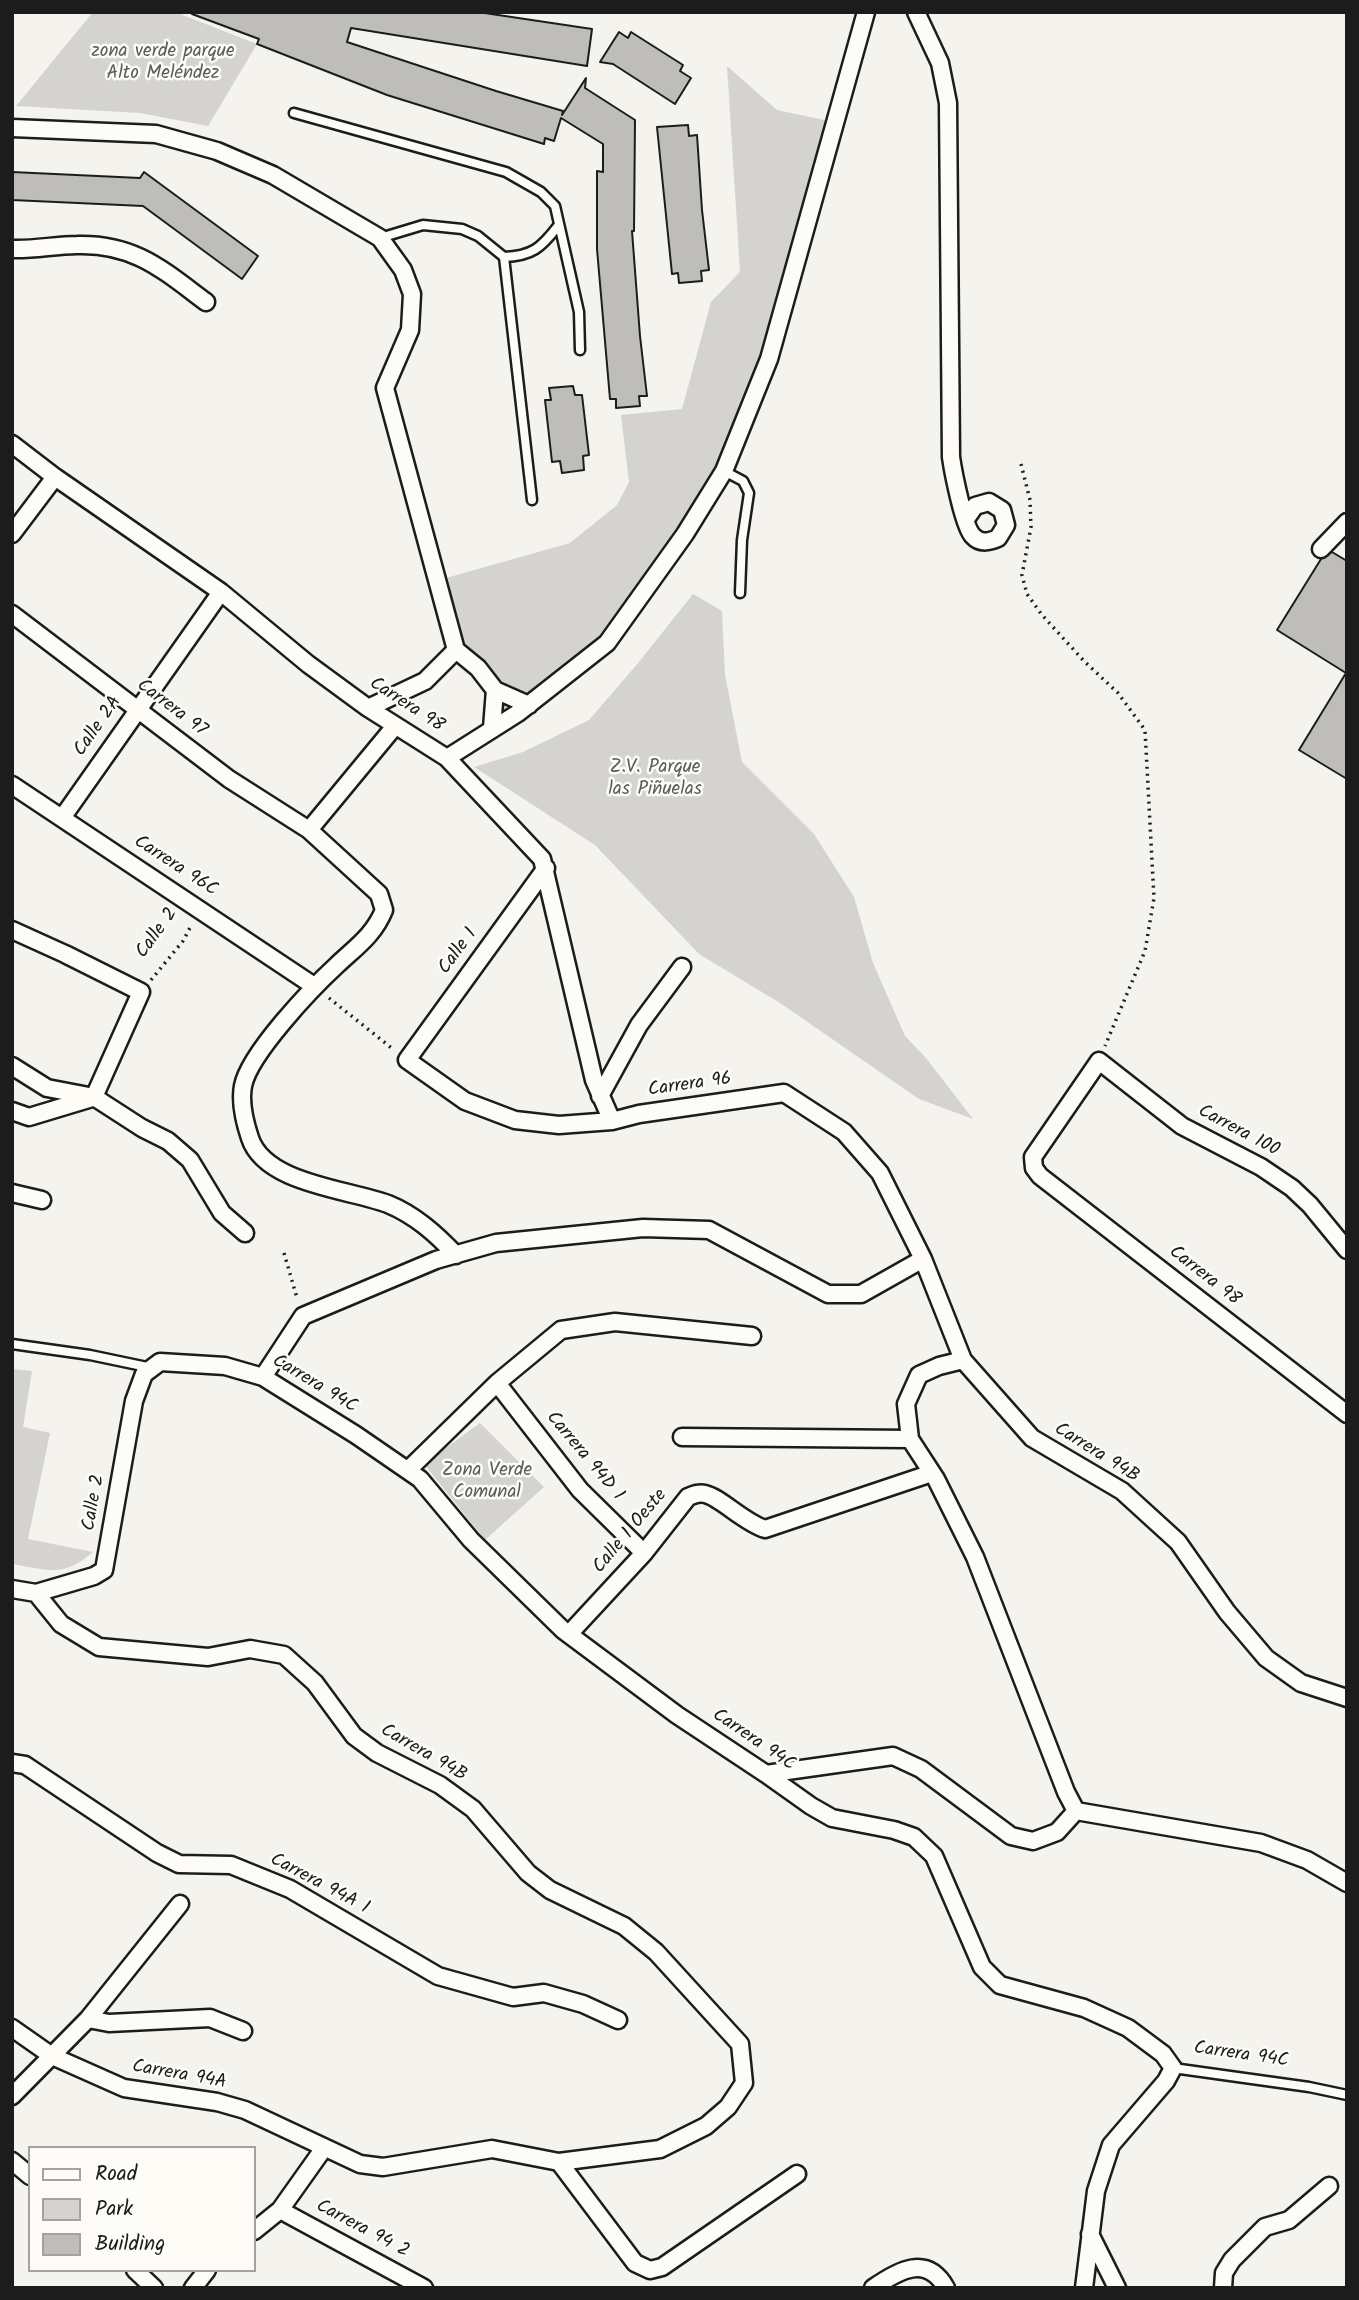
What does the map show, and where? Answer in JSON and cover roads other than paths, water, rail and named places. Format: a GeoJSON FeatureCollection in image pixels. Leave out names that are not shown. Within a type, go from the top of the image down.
{"type":"FeatureCollection","features":[{"type":"Feature","properties":{"kind":"street"},"geometry":{"type":"LineString","coordinates":[[447,758],[529,705],[607,643],[685,534],[724,471],[768,359],[866,12]]}},
{"type":"Feature","properties":{"kind":"street"},"geometry":{"type":"LineString","coordinates":[[916,12],[940,64],[948,103],[951,457],[967,519]]}},
{"type":"Feature","properties":{"kind":"street"},"geometry":{"type":"LineString","coordinates":[[12,128],[156,134],[217,150],[273,175],[380,238],[403,270],[412,294],[410,330],[385,388],[456,650],[478,668],[495,690],[529,705]]}},
{"type":"Feature","properties":{"kind":"street"},"geometry":{"type":"LineString","coordinates":[[12,248],[80,245],[133,252],[158,266],[206,302]]}},
{"type":"Feature","properties":{"kind":"street","name":"Carrera 98"},"geometry":{"type":"LineString","coordinates":[[12,444],[221,592],[308,664],[368,708],[447,758],[542,859],[594,1080],[612,1121]]}},
{"type":"Feature","properties":{"kind":"street"},"geometry":{"type":"LineString","coordinates":[[12,534],[55,477]]}},
{"type":"Feature","properties":{"kind":"street"},"geometry":{"type":"LineString","coordinates":[[1321,549],[1347,522]]}},
{"type":"Feature","properties":{"kind":"street","name":"Calle 2A"},"geometry":{"type":"LineString","coordinates":[[62,818],[221,592]]}},
{"type":"Feature","properties":{"kind":"street","name":"Carrera 97"},"geometry":{"type":"LineString","coordinates":[[12,614],[229,779],[309,830],[379,894],[384,910],[377,928],[314,986],[254,1059],[243,1086],[244,1121],[254,1149],[274,1168],[390,1205],[429,1227],[456,1255]]}},
{"type":"Feature","properties":{"kind":"street"},"geometry":{"type":"LineString","coordinates":[[368,708],[425,681],[456,650]]}},
{"type":"Feature","properties":{"kind":"street"},"geometry":{"type":"LineString","coordinates":[[492,728],[495,690]]}},
{"type":"Feature","properties":{"kind":"street"},"geometry":{"type":"LineString","coordinates":[[309,830],[395,726]]}},
{"type":"Feature","properties":{"kind":"street","name":"Carrera 96C"},"geometry":{"type":"LineString","coordinates":[[12,785],[314,986]]}},
{"type":"Feature","properties":{"kind":"street","name":"Calle 1"},"geometry":{"type":"LineString","coordinates":[[407,1060],[546,868]]}},
{"type":"Feature","properties":{"kind":"street"},"geometry":{"type":"LineString","coordinates":[[12,930],[141,992],[94,1097],[29,1117],[12,1111]]}},
{"type":"Feature","properties":{"kind":"street"},"geometry":{"type":"LineString","coordinates":[[600,1096],[639,1025],[682,967]]}},
{"type":"Feature","properties":{"kind":"street","name":"Carrera 96"},"geometry":{"type":"LineString","coordinates":[[407,1060],[465,1101],[515,1120],[559,1125],[612,1121],[639,1114],[784,1093],[844,1132],[880,1172],[923,1259],[963,1360]]}},
{"type":"Feature","properties":{"kind":"street","name":"Carrera 98"},"geometry":{"type":"LineString","coordinates":[[1099,1061],[1036,1151],[1032,1163],[1037,1173],[1347,1414]]}},
{"type":"Feature","properties":{"kind":"street","name":"Carrera 100"},"geometry":{"type":"LineString","coordinates":[[1099,1061],[1189,1131],[1261,1167],[1292,1188],[1310,1205],[1347,1250]]}},
{"type":"Feature","properties":{"kind":"street"},"geometry":{"type":"LineString","coordinates":[[12,1066],[47,1088],[94,1097],[142,1128],[168,1141],[190,1160],[222,1213],[245,1233]]}},
{"type":"Feature","properties":{"kind":"street"},"geometry":{"type":"LineString","coordinates":[[12,1193],[42,1200]]}},
{"type":"Feature","properties":{"kind":"street"},"geometry":{"type":"LineString","coordinates":[[263,1377],[303,1316],[436,1260],[496,1243],[643,1228],[709,1230],[828,1294],[861,1294],[923,1259]]}},
{"type":"Feature","properties":{"kind":"street"},"geometry":{"type":"LineString","coordinates":[[408,1470],[497,1383],[561,1330],[615,1322],[752,1336]]}},
{"type":"Feature","properties":{"kind":"street"},"geometry":{"type":"LineString","coordinates":[[963,1360],[919,1375],[906,1404],[910,1439],[932,1473],[975,1557],[1061,1779],[1076,1811]]}},
{"type":"Feature","properties":{"kind":"street","name":"Carrera 94B"},"geometry":{"type":"LineString","coordinates":[[963,1360],[1032,1438],[1122,1491],[1178,1542],[1227,1612],[1266,1658],[1301,1683],[1347,1698]]}},
{"type":"Feature","properties":{"kind":"street","name":"Carrera 94C"},"geometry":{"type":"LineString","coordinates":[[148,1371],[160,1362],[225,1366],[263,1377],[356,1434],[420,1479],[471,1541],[569,1634],[677,1715],[766,1773],[810,1806],[832,1818],[894,1830],[914,1837],[934,1856],[982,1967],[1000,1985],[1084,2008],[1128,2028],[1163,2054],[1173,2068]]}},
{"type":"Feature","properties":{"kind":"street","name":"Calle 2"},"geometry":{"type":"LineString","coordinates":[[36,1593],[94,1576],[104,1570],[134,1401],[148,1371]]}},
{"type":"Feature","properties":{"kind":"street","name":"Carrera 94D 1"},"geometry":{"type":"LineString","coordinates":[[497,1383],[580,1490],[644,1553]]}},
{"type":"Feature","properties":{"kind":"street"},"geometry":{"type":"LineString","coordinates":[[681,1437],[910,1439]]}},
{"type":"Feature","properties":{"kind":"street","name":"Calle 1 Oeste"},"geometry":{"type":"LineString","coordinates":[[569,1634],[644,1553],[688,1497],[696,1493],[707,1494],[750,1524],[765,1529],[932,1473]]}},
{"type":"Feature","properties":{"kind":"street"},"geometry":{"type":"LineString","coordinates":[[12,1589],[36,1593]]}},
{"type":"Feature","properties":{"kind":"street","name":"Carrera 94B"},"geometry":{"type":"LineString","coordinates":[[36,1593],[61,1624],[99,1647],[208,1657],[250,1649],[284,1655],[315,1683],[354,1736],[377,1753],[440,1784],[473,1809],[528,1873],[550,1890],[624,1926],[656,1952],[740,2044],[744,2083],[729,2107],[706,2126],[660,2150],[559,2162]]}},
{"type":"Feature","properties":{"kind":"street"},"geometry":{"type":"LineString","coordinates":[[766,1773],[892,1756],[921,1769],[1011,1836],[1033,1841],[1057,1832],[1076,1811]]}},
{"type":"Feature","properties":{"kind":"street","name":"Carrera 94A 1"},"geometry":{"type":"LineString","coordinates":[[12,1763],[25,1765],[157,1853],[179,1864],[231,1865],[290,1889],[438,1976],[513,1997],[544,1993],[583,2004],[618,2020]]}},
{"type":"Feature","properties":{"kind":"street"},"geometry":{"type":"LineString","coordinates":[[1076,1811],[1261,1843],[1307,1860],[1347,1883]]}},
{"type":"Feature","properties":{"kind":"street"},"geometry":{"type":"LineString","coordinates":[[12,2095],[88,2018],[180,1904]]}},
{"type":"Feature","properties":{"kind":"street"},"geometry":{"type":"LineString","coordinates":[[88,2018],[109,2023],[210,2018],[243,2031]]}},
{"type":"Feature","properties":{"kind":"street","name":"Carrera 94A"},"geometry":{"type":"LineString","coordinates":[[12,2028],[52,2056],[124,2088],[217,2102],[245,2110],[360,2164],[383,2167],[492,2149],[559,2162]]}},
{"type":"Feature","properties":{"kind":"street"},"geometry":{"type":"LineString","coordinates":[[1084,2288],[1096,2191],[1111,2145],[1166,2081],[1173,2068]]}},
{"type":"Feature","properties":{"kind":"street"},"geometry":{"type":"LineString","coordinates":[[256,2229],[280,2210],[324,2148]]}},
{"type":"Feature","properties":{"kind":"street"},"geometry":{"type":"LineString","coordinates":[[12,2161],[28,2174]]}},
{"type":"Feature","properties":{"kind":"street"},"geometry":{"type":"LineString","coordinates":[[559,2162],[635,2263],[650,2270],[662,2267],[797,2174]]}},
{"type":"Feature","properties":{"kind":"street"},"geometry":{"type":"LineString","coordinates":[[1223,2288],[1224,2273],[1232,2260],[1265,2227],[1289,2220],[1329,2186]]}},
{"type":"Feature","properties":{"kind":"street","name":"Carrera 94 2"},"geometry":{"type":"LineString","coordinates":[[280,2210],[424,2288]]}},
{"type":"Feature","properties":{"kind":"street"},"geometry":{"type":"LineString","coordinates":[[1090,2234],[1117,2288]]}},
{"type":"Feature","properties":{"kind":"street"},"geometry":{"type":"LineString","coordinates":[[880,2286],[899,2272],[923,2267],[936,2272],[946,2288]]}},
{"type":"Feature","properties":{"kind":"street"},"geometry":{"type":"LineString","coordinates":[[137,2272],[154,2288]]}},
{"type":"Feature","properties":{"kind":"street"},"geometry":{"type":"LineString","coordinates":[[193,2288],[205,2272]]}},
{"type":"Feature","properties":{"kind":"lane"},"geometry":{"type":"LineString","coordinates":[[294,113],[506,172],[541,192],[555,206],[579,312],[580,350]]}},
{"type":"Feature","properties":{"kind":"lane"},"geometry":{"type":"LineString","coordinates":[[380,238],[424,225],[462,229],[478,236],[504,257],[522,256],[547,241],[558,226]]}},
{"type":"Feature","properties":{"kind":"lane"},"geometry":{"type":"LineString","coordinates":[[504,257],[532,500]]}},
{"type":"Feature","properties":{"kind":"lane"},"geometry":{"type":"LineString","coordinates":[[724,471],[743,481],[749,493],[742,540],[740,593]]}},
{"type":"Feature","properties":{"kind":"lane"},"geometry":{"type":"LineString","coordinates":[[12,1344],[90,1355],[148,1371]]}},
{"type":"Feature","properties":{"kind":"lane","name":"Carrera 94C"},"geometry":{"type":"LineString","coordinates":[[1173,2068],[1347,2095]]}},
{"type":"Feature","properties":{"kind":"park label","name":"zona verde parque Alto Meléndez"},"geometry":{"type":"Point","coordinates":[163,64]}},
{"type":"Feature","properties":{"kind":"park label","name":"Z.V. Parque las Piñuelas"},"geometry":{"type":"Point","coordinates":[655,780]}},
{"type":"Feature","properties":{"kind":"park label","name":"Zona Verde Comunal"},"geometry":{"type":"Point","coordinates":[487,1483]}}]}
